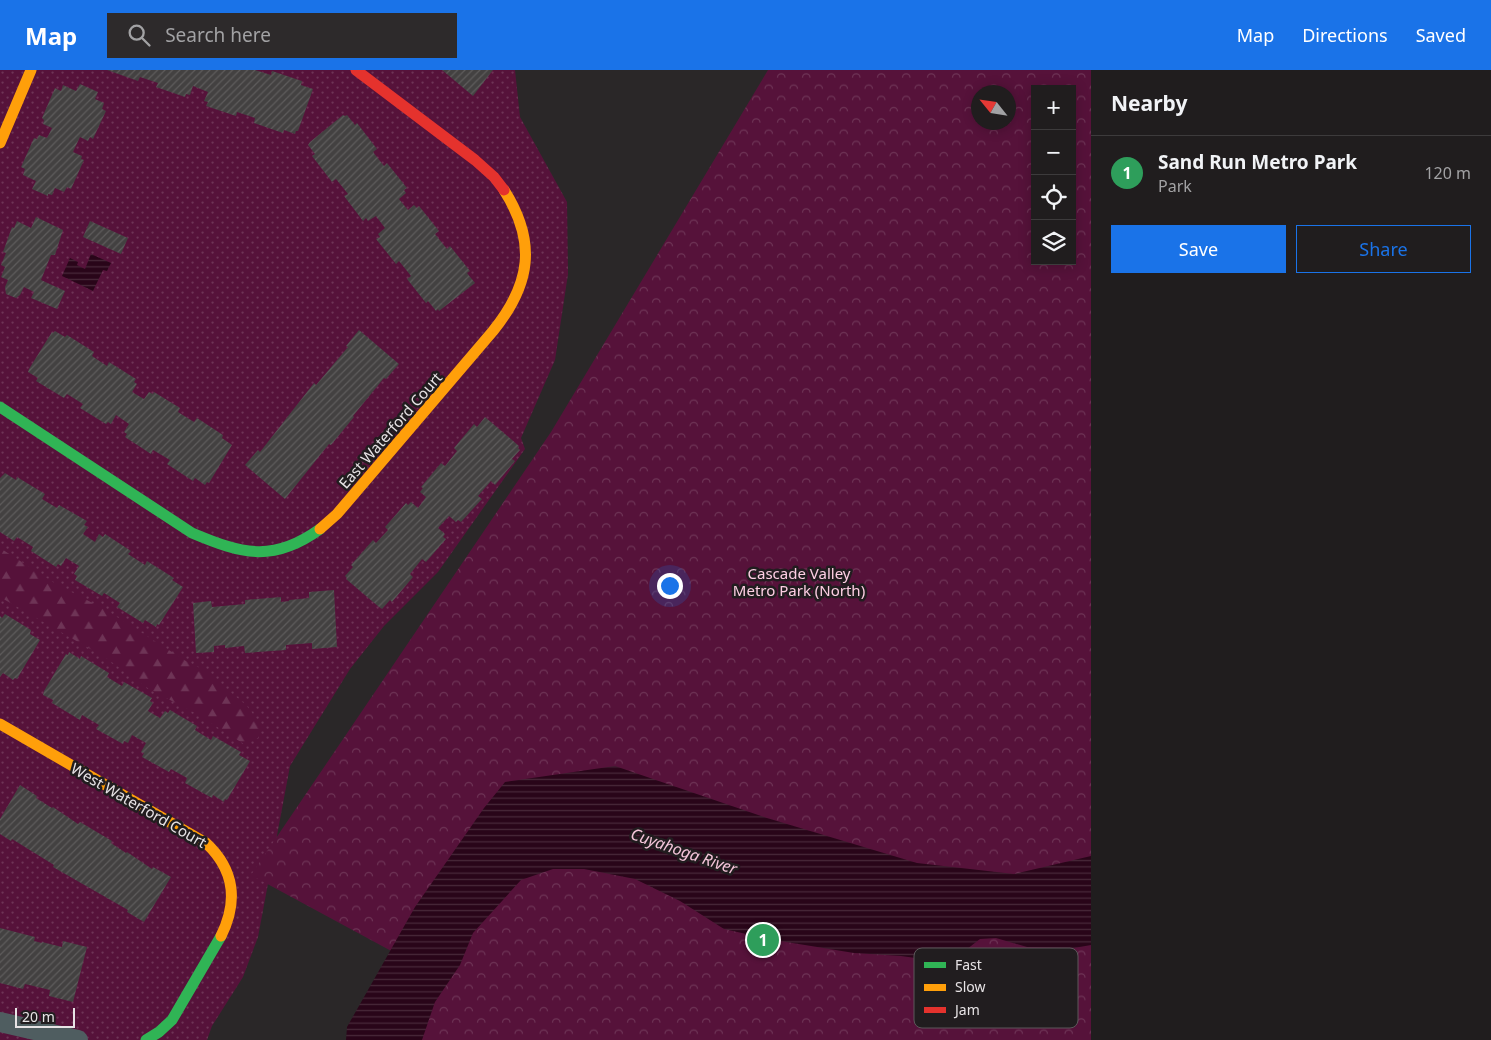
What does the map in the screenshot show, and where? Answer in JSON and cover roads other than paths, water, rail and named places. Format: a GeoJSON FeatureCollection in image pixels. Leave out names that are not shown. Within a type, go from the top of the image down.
{"type":"FeatureCollection","features":[{"type":"Feature","properties":{"kind":"street"},"geometry":{"type":"LineString","coordinates":[[0,143],[31,70]]}},
{"type":"Feature","properties":{"kind":"street","name":"East Waterford Court"},"geometry":{"type":"LineString","coordinates":[[0,407],[44,438],[192,533],[210,542],[252,553],[271,552],[288,549],[319,531],[336,514],[493,331],[509,310],[524,272],[525,255],[522,227],[507,192],[493,176],[468,154],[356,70]]}},
{"type":"Feature","properties":{"kind":"street","name":"West Waterford Court"},"geometry":{"type":"LineString","coordinates":[[0,724],[206,843],[218,854],[226,868],[233,899],[232,910],[226,929],[172,1020],[160,1032],[146,1040]]}},
{"type":"Feature","properties":{"kind":"street"},"geometry":{"type":"LineString","coordinates":[[0,1022],[78,1040]]}},
{"type":"Feature","properties":{"kind":"water"},"geometry":{"type":"Polygon","coordinates":[[[91,254],[111,263],[107,271],[103,270],[93,291],[62,276],[70,258],[78,262],[77,265],[85,269],[91,254]]]}},
{"type":"Feature","properties":{"kind":"water","name":"Cuyahoga River"},"geometry":{"type":"Polygon","coordinates":[[[615,766],[767,818],[917,863],[1014,874],[1091,856],[1091,945],[1074,948],[1027,947],[996,938],[980,939],[968,948],[914,948],[914,958],[854,953],[768,939],[724,929],[680,901],[635,879],[584,869],[553,869],[521,880],[473,933],[460,965],[435,1002],[422,1040],[346,1040],[347,1027],[415,907],[484,808],[505,782],[615,766]]]}},
{"type":"Feature","properties":{"kind":"place","name":"Sand Run Metro Park"},"geometry":{"type":"Point","coordinates":[763,940]}},
{"type":"Feature","properties":{"kind":"park label","name":"Cascade Valley Metro Park (North)"},"geometry":{"type":"Point","coordinates":[799,582]}}]}
